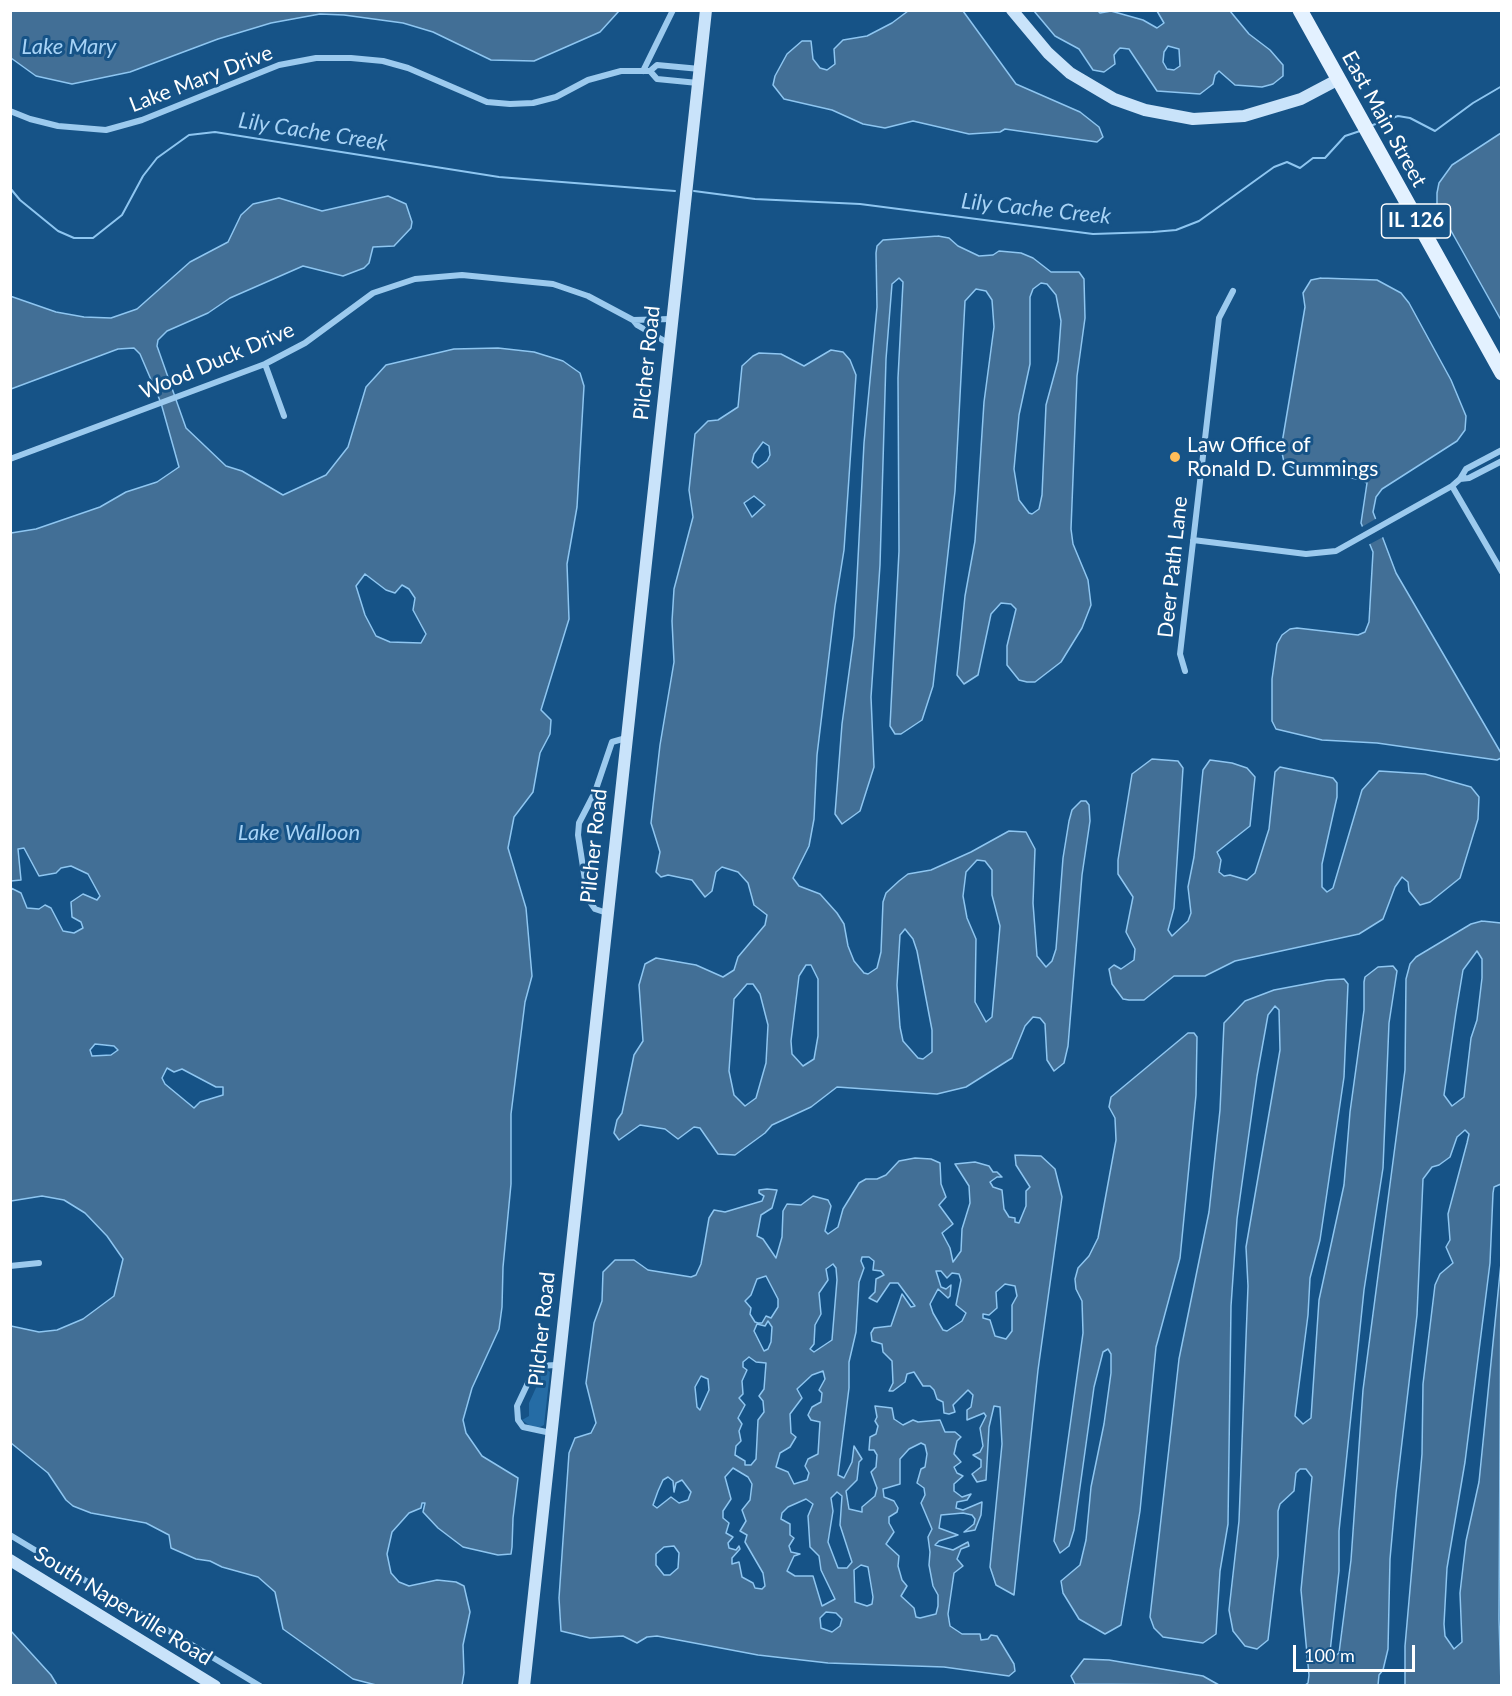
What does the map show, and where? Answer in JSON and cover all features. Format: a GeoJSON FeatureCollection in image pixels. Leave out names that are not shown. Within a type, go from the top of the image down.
{"type":"FeatureCollection","features":[{"type":"Feature","properties":{"kind":"main road","name":"East Main Street"},"geometry":{"type":"LineString","coordinates":[[1300,10],[1502,373]]}},
{"type":"Feature","properties":{"kind":"street"},"geometry":{"type":"LineString","coordinates":[[647,71],[673,10]]}},
{"type":"Feature","properties":{"kind":"street","name":"Pilcher Road"},"geometry":{"type":"LineString","coordinates":[[524,1686],[557,1365],[706,10]]}},
{"type":"Feature","properties":{"kind":"street"},"geometry":{"type":"LineString","coordinates":[[1012,10],[1048,53],[1070,73],[1114,99],[1145,110],[1193,118],[1244,116],[1301,99],[1338,80]]}},
{"type":"Feature","properties":{"kind":"street","name":"Lake Mary Drive"},"geometry":{"type":"LineString","coordinates":[[10,111],[58,126],[87,130],[116,128],[142,120],[279,65],[316,58],[351,58],[383,62],[408,68],[487,102],[510,104],[533,103],[556,97],[588,80],[611,73],[647,71],[657,65],[700,69]]}},
{"type":"Feature","properties":{"kind":"street"},"geometry":{"type":"LineString","coordinates":[[671,80],[672,66]]}},
{"type":"Feature","properties":{"kind":"street","name":"Lake Mary Drive"},"geometry":{"type":"LineString","coordinates":[[647,71],[657,78],[698,83]]}},
{"type":"Feature","properties":{"kind":"street","name":"Wood Duck Drive"},"geometry":{"type":"LineString","coordinates":[[10,459],[158,406],[265,364],[305,343],[373,293],[415,279],[462,275],[553,284],[588,296],[633,320],[637,325],[669,343]]}},
{"type":"Feature","properties":{"kind":"street","name":"Deer Path Lane"},"geometry":{"type":"LineString","coordinates":[[1185,671],[1180,654],[1219,318],[1233,291]]}},
{"type":"Feature","properties":{"kind":"street"},"geometry":{"type":"LineString","coordinates":[[633,320],[671,318]]}},
{"type":"Feature","properties":{"kind":"street"},"geometry":{"type":"LineString","coordinates":[[265,364],[284,416]]}},
{"type":"Feature","properties":{"kind":"street"},"geometry":{"type":"LineString","coordinates":[[1193,540],[1315,554],[1336,551],[1452,486],[1466,469],[1502,450]]}},
{"type":"Feature","properties":{"kind":"street"},"geometry":{"type":"LineString","coordinates":[[1460,479],[1469,478],[1502,460]]}},
{"type":"Feature","properties":{"kind":"street"},"geometry":{"type":"LineString","coordinates":[[1452,486],[1502,572]]}},
{"type":"Feature","properties":{"kind":"street"},"geometry":{"type":"LineString","coordinates":[[607,913],[595,909],[588,899],[579,823],[596,792],[612,742],[626,738]]}},
{"type":"Feature","properties":{"kind":"street"},"geometry":{"type":"LineString","coordinates":[[10,1266],[39,1263]]}},
{"type":"Feature","properties":{"kind":"street"},"geometry":{"type":"LineString","coordinates":[[551,1433],[523,1427],[518,1420],[517,1406],[536,1366],[557,1365]]}},
{"type":"Feature","properties":{"kind":"street"},"geometry":{"type":"LineString","coordinates":[[10,1535],[260,1686]]}},
{"type":"Feature","properties":{"kind":"street","name":"South Naperville Road"},"geometry":{"type":"LineString","coordinates":[[10,1560],[207,1683]]}},
{"type":"Feature","properties":{"kind":"shaded area"},"geometry":{"type":"Polygon","coordinates":[[[545,1368],[550,1372],[544,1425],[538,1428],[522,1420],[529,1416],[529,1403],[540,1379],[534,1375],[545,1368]]]}},
{"type":"Feature","properties":{"kind":"water","name":"Lake Mary"},"geometry":{"type":"Polygon","coordinates":[[[11,10],[619,11],[600,32],[534,61],[491,60],[433,32],[403,23],[320,14],[271,23],[218,39],[130,72],[72,84],[36,76],[11,58],[11,10]]]}},
{"type":"Feature","properties":{"kind":"water"},"geometry":{"type":"Polygon","coordinates":[[[1097,10],[1100,13],[1111,11],[1143,20],[1157,28],[1164,23],[1157,11],[1230,11],[1249,34],[1270,50],[1283,65],[1283,76],[1273,84],[1262,87],[1235,85],[1219,71],[1215,75],[1213,84],[1200,94],[1157,91],[1129,49],[1120,48],[1114,55],[1115,64],[1104,72],[1093,70],[1079,49],[1055,36],[1034,11],[1097,10]],[[1168,46],[1164,52],[1163,62],[1167,69],[1174,70],[1180,66],[1179,49],[1168,46]]]}},
{"type":"Feature","properties":{"kind":"water"},"geometry":{"type":"Polygon","coordinates":[[[908,11],[963,11],[1016,84],[1080,112],[1099,127],[1103,137],[1097,142],[1005,129],[1000,132],[969,134],[913,121],[885,128],[863,124],[832,110],[784,99],[773,85],[775,76],[787,54],[802,41],[811,41],[813,59],[820,68],[827,70],[835,64],[834,49],[843,40],[867,36],[892,23],[908,11]]]}},
{"type":"Feature","properties":{"kind":"water"},"geometry":{"type":"Polygon","coordinates":[[[1501,133],[1501,320],[1445,220],[1437,204],[1437,193],[1439,183],[1452,165],[1501,133]]]}},
{"type":"Feature","properties":{"kind":"water","name":"Lake Walloon"},"geometry":{"type":"Polygon","coordinates":[[[388,196],[406,204],[412,222],[411,228],[394,246],[373,247],[369,263],[364,268],[343,276],[303,266],[230,298],[208,313],[167,331],[158,340],[157,346],[186,428],[226,466],[242,471],[283,495],[326,475],[348,447],[366,387],[386,365],[454,349],[498,348],[534,352],[563,361],[580,373],[584,386],[577,507],[567,564],[569,619],[541,710],[551,720],[550,734],[540,753],[533,792],[514,817],[508,848],[526,908],[532,976],[525,1002],[511,1114],[511,1184],[503,1267],[502,1307],[499,1329],[472,1388],[463,1420],[466,1433],[482,1456],[518,1478],[511,1554],[498,1555],[463,1547],[438,1528],[423,1512],[425,1503],[422,1503],[421,1508],[409,1513],[392,1532],[387,1554],[391,1573],[399,1582],[409,1586],[437,1580],[456,1582],[464,1586],[470,1612],[463,1645],[462,1685],[376,1685],[353,1679],[283,1629],[275,1592],[258,1577],[222,1567],[210,1561],[196,1559],[171,1548],[169,1535],[146,1523],[91,1513],[73,1506],[66,1500],[48,1473],[11,1443],[11,1326],[39,1332],[57,1330],[83,1319],[114,1296],[123,1259],[107,1236],[85,1213],[64,1200],[42,1196],[11,1201],[11,888],[21,893],[27,908],[39,909],[45,905],[51,908],[63,931],[74,933],[83,928],[81,922],[72,917],[71,902],[83,894],[97,900],[100,896],[88,874],[71,866],[61,868],[56,873],[39,876],[24,848],[18,849],[21,880],[11,881],[11,533],[36,529],[100,507],[126,492],[157,482],[179,467],[161,403],[140,354],[134,348],[118,349],[11,389],[10,296],[56,312],[84,317],[111,318],[137,309],[190,262],[228,242],[241,215],[253,204],[279,198],[322,211],[388,196]],[[365,574],[356,586],[365,615],[376,636],[390,642],[421,643],[426,634],[413,610],[415,598],[409,589],[402,585],[395,593],[386,590],[365,574]],[[95,1044],[90,1050],[92,1056],[111,1055],[118,1050],[114,1046],[95,1044]],[[167,1068],[162,1078],[165,1084],[194,1108],[200,1102],[223,1095],[223,1087],[216,1087],[182,1069],[174,1072],[167,1068]]]}},
{"type":"Feature","properties":{"kind":"water"},"geometry":{"type":"Polygon","coordinates":[[[938,236],[949,238],[958,246],[979,256],[993,255],[999,251],[1021,253],[1033,258],[1051,272],[1079,272],[1084,279],[1085,318],[1077,376],[1071,529],[1073,544],[1088,580],[1091,605],[1082,628],[1061,662],[1035,682],[1027,682],[1019,680],[1007,665],[1007,646],[1016,609],[1011,604],[1001,603],[991,614],[978,675],[964,684],[957,675],[965,596],[975,541],[984,402],[994,327],[992,300],[986,291],[976,289],[965,301],[955,491],[933,686],[922,720],[901,734],[895,734],[890,726],[899,551],[898,378],[903,282],[899,278],[892,284],[886,359],[880,565],[871,697],[874,767],[860,811],[842,824],[835,814],[842,724],[854,636],[864,443],[877,307],[876,253],[877,246],[883,240],[938,236]],[[1041,283],[1033,289],[1030,297],[1030,364],[1019,415],[1014,469],[1019,500],[1032,514],[1039,509],[1042,495],[1046,405],[1058,361],[1061,321],[1056,295],[1047,284],[1041,283]]]}},
{"type":"Feature","properties":{"kind":"water"},"geometry":{"type":"Polygon","coordinates":[[[1321,278],[1377,280],[1401,293],[1409,303],[1451,380],[1466,416],[1465,430],[1457,441],[1382,489],[1376,497],[1373,512],[1396,573],[1501,753],[1501,758],[1497,760],[1377,743],[1322,740],[1276,729],[1272,721],[1272,679],[1277,644],[1282,635],[1290,629],[1297,628],[1358,635],[1365,632],[1369,622],[1373,552],[1361,523],[1367,483],[1358,479],[1298,471],[1284,462],[1282,453],[1305,307],[1303,293],[1311,280],[1321,278]]]}},
{"type":"Feature","properties":{"kind":"water"},"geometry":{"type":"Polygon","coordinates":[[[831,350],[843,352],[850,360],[856,375],[844,550],[817,755],[814,819],[809,846],[793,878],[799,886],[820,894],[837,913],[844,924],[848,946],[854,961],[864,973],[868,974],[877,968],[881,952],[883,902],[886,893],[899,881],[908,874],[931,870],[971,852],[1009,831],[1026,832],[1035,849],[1033,903],[1037,956],[1046,967],[1052,961],[1056,949],[1063,858],[1069,821],[1072,810],[1081,801],[1086,801],[1089,805],[1090,821],[1082,875],[1068,1046],[1064,1063],[1054,1071],[1047,1060],[1045,1024],[1040,1018],[1033,1017],[1025,1026],[1012,1058],[966,1087],[937,1094],[837,1087],[811,1107],[772,1125],[765,1133],[735,1155],[718,1154],[700,1128],[694,1127],[678,1139],[665,1129],[640,1125],[619,1140],[614,1133],[617,1120],[622,1113],[634,1055],[643,1041],[639,985],[645,964],[656,958],[696,965],[723,977],[734,970],[738,957],[765,925],[767,915],[754,905],[748,883],[738,872],[722,867],[716,872],[712,891],[705,897],[692,880],[668,875],[661,877],[656,872],[660,852],[651,823],[660,745],[674,662],[672,621],[674,589],[693,517],[689,490],[695,434],[708,421],[718,420],[738,407],[742,366],[753,356],[759,353],[781,354],[804,366],[831,350]],[[763,442],[754,454],[752,462],[758,468],[767,461],[770,455],[769,446],[763,442]],[[754,496],[744,503],[752,517],[765,505],[754,496]],[[977,860],[966,872],[963,896],[967,918],[976,939],[975,1002],[986,1022],[992,1017],[1000,926],[992,895],[992,870],[985,861],[977,860]],[[905,929],[900,935],[897,985],[900,1027],[903,1041],[918,1058],[923,1059],[932,1052],[932,1030],[913,939],[905,929]],[[806,965],[799,976],[791,1041],[792,1054],[803,1066],[814,1059],[818,1036],[818,979],[811,965],[806,965]],[[747,984],[734,999],[729,1071],[734,1095],[745,1106],[756,1098],[766,1063],[768,1025],[760,994],[753,984],[747,984]]]}},
{"type":"Feature","properties":{"kind":"water"},"geometry":{"type":"Polygon","coordinates":[[[1152,759],[1178,761],[1183,768],[1174,908],[1168,930],[1172,936],[1188,921],[1191,913],[1188,887],[1194,857],[1203,770],[1210,760],[1247,768],[1255,777],[1250,826],[1217,852],[1221,860],[1219,872],[1224,876],[1230,875],[1247,880],[1255,873],[1269,829],[1275,772],[1280,767],[1333,778],[1337,783],[1337,797],[1322,864],[1322,887],[1327,892],[1333,888],[1362,790],[1379,771],[1425,774],[1471,787],[1479,797],[1478,819],[1460,878],[1430,902],[1420,905],[1409,891],[1408,882],[1402,877],[1395,887],[1383,919],[1359,934],[1235,961],[1205,976],[1174,976],[1144,1000],[1123,999],[1112,984],[1109,969],[1114,965],[1121,969],[1134,960],[1135,949],[1126,932],[1133,897],[1118,874],[1118,860],[1132,774],[1152,759]]]}},
{"type":"Feature","properties":{"kind":"water"},"geometry":{"type":"Polygon","coordinates":[[[1482,921],[1501,923],[1501,1184],[1494,1187],[1493,1193],[1490,1263],[1465,1462],[1447,1568],[1444,1624],[1445,1636],[1454,1649],[1462,1642],[1460,1593],[1466,1541],[1479,1482],[1501,1263],[1499,1619],[1501,1685],[1405,1685],[1405,1646],[1422,1454],[1423,1384],[1435,1285],[1440,1274],[1453,1263],[1446,1247],[1450,1240],[1448,1214],[1469,1134],[1465,1130],[1457,1137],[1450,1157],[1432,1167],[1423,1179],[1417,1315],[1396,1493],[1390,1559],[1388,1649],[1383,1670],[1379,1675],[1378,1685],[1305,1685],[1308,1683],[1309,1675],[1301,1590],[1312,1477],[1306,1469],[1300,1469],[1296,1473],[1294,1491],[1280,1504],[1278,1511],[1278,1556],[1268,1640],[1257,1649],[1245,1646],[1233,1631],[1229,1610],[1239,1521],[1248,1286],[1246,1247],[1280,1050],[1279,1010],[1275,1006],[1268,1015],[1257,1076],[1237,1219],[1231,1306],[1228,1524],[1220,1571],[1216,1634],[1203,1643],[1163,1637],[1154,1628],[1150,1617],[1179,1359],[1209,1212],[1220,1110],[1224,1023],[1245,1001],[1274,990],[1327,980],[1344,979],[1348,984],[1344,1077],[1320,1240],[1310,1278],[1308,1315],[1295,1416],[1303,1424],[1311,1418],[1319,1300],[1344,1185],[1350,1112],[1364,1010],[1365,977],[1378,967],[1393,966],[1397,971],[1389,1023],[1383,1168],[1364,1290],[1339,1531],[1339,1571],[1330,1652],[1334,1657],[1339,1653],[1351,1560],[1363,1390],[1405,1070],[1406,979],[1410,964],[1416,957],[1471,924],[1482,921]],[[1477,951],[1463,970],[1444,1095],[1452,1106],[1464,1097],[1471,1038],[1477,1020],[1482,959],[1477,951]]]}},
{"type":"Feature","properties":{"kind":"water"},"geometry":{"type":"Polygon","coordinates":[[[1188,1033],[1194,1033],[1197,1037],[1196,1095],[1180,1258],[1156,1347],[1140,1511],[1121,1625],[1105,1634],[1079,1619],[1063,1593],[1061,1581],[1080,1565],[1086,1540],[1091,1487],[1104,1424],[1111,1373],[1111,1354],[1108,1349],[1103,1352],[1094,1387],[1074,1530],[1069,1546],[1060,1553],[1054,1541],[1083,1333],[1082,1301],[1076,1289],[1075,1279],[1078,1268],[1089,1256],[1098,1238],[1116,1140],[1115,1118],[1109,1107],[1111,1097],[1188,1033]]]}},
{"type":"Feature","properties":{"kind":"water"},"geometry":{"type":"Polygon","coordinates":[[[1015,1155],[1041,1156],[1055,1169],[1062,1197],[1038,1370],[1014,1595],[996,1585],[990,1567],[1002,1444],[1000,1407],[994,1406],[989,1427],[986,1480],[977,1482],[972,1474],[981,1467],[981,1460],[973,1455],[980,1452],[983,1446],[980,1428],[986,1416],[984,1413],[967,1420],[967,1410],[971,1407],[973,1395],[968,1390],[953,1405],[955,1412],[944,1413],[943,1402],[937,1399],[930,1386],[923,1386],[914,1372],[907,1374],[905,1382],[893,1391],[889,1391],[893,1383],[892,1361],[883,1352],[882,1344],[872,1341],[871,1333],[874,1328],[891,1326],[902,1294],[911,1307],[915,1306],[898,1283],[890,1283],[877,1302],[869,1298],[875,1292],[876,1279],[884,1275],[881,1271],[873,1270],[874,1261],[869,1257],[862,1257],[861,1261],[864,1268],[859,1282],[856,1332],[849,1362],[849,1388],[838,1475],[844,1478],[852,1462],[854,1446],[862,1459],[859,1462],[857,1480],[846,1491],[849,1509],[862,1512],[862,1507],[875,1496],[877,1488],[871,1472],[876,1467],[877,1455],[874,1450],[869,1450],[870,1437],[876,1434],[878,1426],[875,1421],[877,1417],[875,1406],[892,1408],[894,1419],[903,1425],[913,1420],[918,1422],[940,1420],[945,1432],[955,1432],[961,1437],[957,1441],[954,1454],[961,1462],[954,1467],[957,1473],[963,1476],[954,1484],[954,1491],[962,1497],[971,1494],[967,1500],[957,1502],[956,1508],[963,1510],[982,1502],[981,1515],[975,1530],[964,1532],[974,1524],[975,1519],[972,1515],[963,1513],[941,1515],[939,1528],[958,1535],[939,1541],[935,1545],[953,1550],[968,1542],[969,1546],[961,1549],[957,1559],[963,1566],[954,1573],[948,1614],[950,1626],[962,1634],[980,1634],[981,1640],[988,1639],[991,1635],[997,1636],[1014,1664],[1015,1671],[1009,1676],[944,1667],[828,1663],[758,1655],[657,1636],[647,1637],[637,1643],[623,1636],[590,1638],[561,1631],[559,1598],[569,1453],[575,1438],[591,1433],[596,1423],[586,1383],[594,1323],[602,1301],[603,1272],[615,1260],[634,1260],[648,1270],[691,1277],[696,1275],[701,1264],[709,1218],[714,1210],[725,1212],[762,1201],[764,1196],[759,1193],[759,1190],[767,1189],[777,1190],[772,1208],[761,1215],[757,1236],[763,1239],[776,1258],[782,1237],[783,1211],[787,1204],[801,1205],[813,1196],[828,1200],[831,1206],[825,1231],[828,1234],[838,1227],[843,1209],[859,1183],[866,1179],[877,1179],[886,1175],[899,1161],[915,1158],[931,1159],[940,1163],[941,1184],[946,1197],[939,1205],[953,1224],[942,1233],[950,1248],[953,1262],[961,1251],[962,1229],[970,1203],[969,1186],[955,1164],[975,1162],[989,1166],[993,1172],[997,1172],[1002,1177],[997,1177],[990,1182],[993,1187],[1002,1190],[1004,1209],[1009,1217],[1015,1218],[1015,1222],[1019,1223],[1026,1206],[1026,1191],[1030,1187],[1016,1165],[1015,1155]],[[833,1264],[826,1269],[828,1280],[819,1293],[821,1314],[815,1325],[814,1344],[810,1349],[814,1352],[832,1340],[837,1280],[836,1268],[833,1264]],[[936,1271],[941,1287],[946,1289],[951,1285],[948,1298],[938,1289],[930,1304],[943,1330],[947,1331],[962,1321],[966,1313],[956,1305],[961,1280],[959,1274],[952,1273],[947,1278],[941,1271],[936,1271]],[[766,1276],[757,1279],[751,1295],[745,1301],[751,1308],[750,1314],[758,1323],[762,1323],[766,1316],[771,1318],[778,1307],[778,1299],[766,1276]],[[1005,1284],[996,1292],[997,1308],[989,1315],[983,1314],[983,1318],[990,1320],[995,1336],[1006,1339],[1012,1331],[1012,1305],[1017,1296],[1015,1286],[1005,1284]],[[768,1321],[765,1326],[757,1324],[754,1331],[764,1351],[768,1349],[772,1327],[768,1321]],[[749,1357],[743,1362],[743,1367],[747,1370],[742,1381],[743,1394],[739,1398],[745,1405],[738,1418],[742,1424],[739,1431],[741,1441],[736,1446],[735,1455],[745,1461],[745,1465],[751,1465],[756,1459],[758,1420],[764,1412],[763,1401],[759,1396],[764,1389],[766,1363],[756,1362],[749,1357]],[[823,1371],[812,1375],[797,1389],[802,1398],[790,1414],[791,1433],[796,1437],[790,1447],[780,1453],[776,1467],[788,1472],[794,1484],[807,1480],[809,1473],[805,1466],[808,1459],[818,1454],[820,1422],[811,1420],[808,1415],[812,1407],[821,1402],[822,1393],[819,1390],[825,1379],[823,1371]],[[701,1376],[695,1387],[697,1407],[700,1410],[709,1390],[708,1379],[701,1376]],[[921,1443],[909,1449],[900,1459],[900,1484],[883,1489],[884,1497],[894,1501],[898,1508],[897,1512],[889,1517],[889,1523],[894,1532],[886,1544],[899,1556],[898,1566],[902,1580],[907,1586],[901,1596],[914,1608],[916,1617],[920,1618],[936,1614],[938,1606],[938,1595],[933,1586],[929,1565],[928,1537],[932,1529],[921,1503],[925,1495],[924,1488],[917,1483],[921,1469],[925,1467],[927,1454],[925,1445],[921,1443]],[[733,1468],[725,1477],[731,1499],[723,1511],[723,1518],[729,1523],[726,1533],[733,1537],[728,1543],[729,1548],[736,1550],[739,1546],[740,1549],[732,1558],[732,1564],[739,1562],[742,1577],[753,1583],[755,1588],[762,1589],[765,1586],[763,1573],[745,1542],[747,1535],[740,1531],[746,1521],[742,1510],[750,1500],[752,1484],[748,1477],[733,1468]],[[668,1477],[663,1480],[653,1505],[657,1508],[671,1497],[679,1503],[688,1500],[691,1492],[682,1480],[676,1483],[674,1492],[673,1481],[668,1477]],[[837,1492],[831,1498],[833,1511],[828,1542],[838,1568],[847,1568],[852,1562],[840,1525],[842,1496],[837,1492]],[[806,1499],[788,1507],[782,1513],[781,1519],[790,1524],[790,1535],[794,1538],[789,1546],[791,1552],[800,1554],[794,1556],[787,1571],[795,1576],[813,1576],[822,1606],[835,1599],[821,1570],[819,1556],[810,1547],[808,1516],[813,1504],[806,1499]],[[674,1546],[664,1547],[656,1554],[656,1565],[664,1575],[670,1575],[678,1568],[679,1553],[674,1546]],[[861,1565],[854,1570],[855,1602],[867,1606],[872,1604],[873,1597],[868,1567],[861,1565]],[[826,1612],[820,1618],[821,1628],[832,1632],[840,1626],[842,1619],[836,1613],[826,1612]]]}},
{"type":"Feature","properties":{"kind":"water"},"geometry":{"type":"Polygon","coordinates":[[[10,1630],[51,1675],[57,1685],[11,1685],[10,1630]]]}},
{"type":"Feature","properties":{"kind":"water"},"geometry":{"type":"Polygon","coordinates":[[[1084,1659],[1109,1660],[1203,1676],[1219,1685],[1075,1684],[1071,1676],[1084,1659]]]}},
{"type":"Feature","properties":{"kind":"pier"},"geometry":{"type":"Polygon","coordinates":[[[1379,517],[1387,535],[1368,545],[1360,528],[1379,517]]]}},
{"type":"Feature","properties":{"kind":"waterway","name":"Lily Cache Creek"},"geometry":{"type":"LineString","coordinates":[[1370,126],[1398,116],[1410,118],[1435,131],[1473,103],[1502,86]]}},
{"type":"Feature","properties":{"kind":"waterway","name":"Lily Cache Creek"},"geometry":{"type":"LineString","coordinates":[[694,191],[755,199],[860,204],[1093,234],[1176,230],[1199,221],[1274,167],[1287,162],[1300,168],[1313,158],[1325,158],[1345,136],[1360,131]]}},
{"type":"Feature","properties":{"kind":"waterway","name":"Lily Cache Creek"},"geometry":{"type":"LineString","coordinates":[[10,188],[20,200],[58,231],[74,238],[93,238],[122,215],[143,176],[157,158],[189,135],[215,132],[499,177],[675,191]]}},
{"type":"Feature","properties":{"kind":"place","name":"Law Office of Ronald D. Cummings"},"geometry":{"type":"Point","coordinates":[1175,457]}}]}
